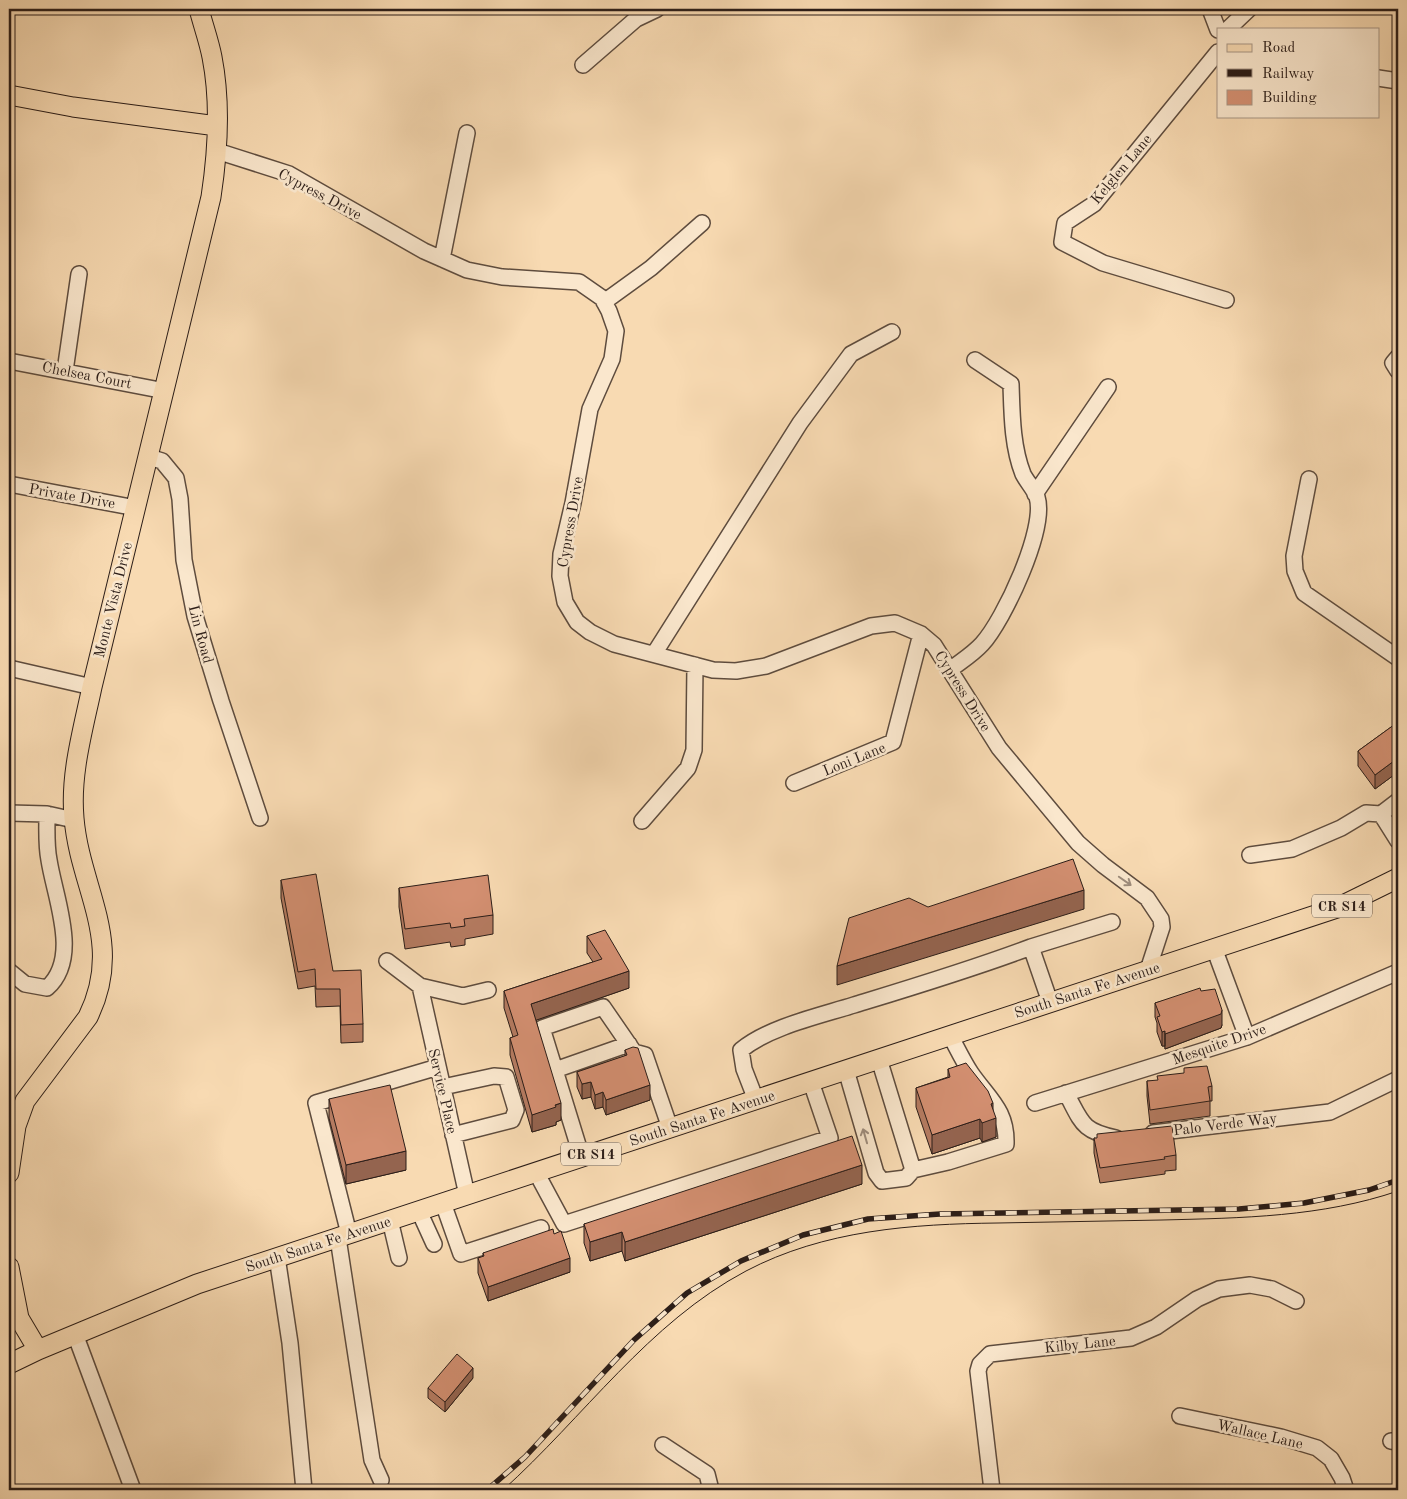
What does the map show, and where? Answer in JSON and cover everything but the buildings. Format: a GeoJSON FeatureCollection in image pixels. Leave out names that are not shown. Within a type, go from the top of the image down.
{"type":"FeatureCollection","features":[{"type":"Feature","properties":{"kind":"main road","name":"Monte Vista Drive"},"geometry":{"type":"LineString","coordinates":[[9,1173],[16,1126],[25,1101],[88,1017],[102,977],[103,947],[99,917],[74,820],[73,796],[77,759],[92,687],[211,197],[218,126],[212,58],[199,9]]}},
{"type":"Feature","properties":{"kind":"main road"},"geometry":{"type":"LineString","coordinates":[[9,95],[73,107],[218,126]]}},
{"type":"Feature","properties":{"kind":"main road","name":"South Santa Fe Avenue"},"geometry":{"type":"LineString","coordinates":[[9,1364],[75,1334],[198,1284],[1337,908],[1398,878]]}},
{"type":"Feature","properties":{"kind":"main road"},"geometry":{"type":"LineString","coordinates":[[9,1268],[19,1318],[38,1350]]}},
{"type":"Feature","properties":{"kind":"street"},"geometry":{"type":"LineString","coordinates":[[583,65],[636,20],[657,9]]}},
{"type":"Feature","properties":{"kind":"street"},"geometry":{"type":"LineString","coordinates":[[1210,9],[1217,28]]}},
{"type":"Feature","properties":{"kind":"street"},"geometry":{"type":"LineString","coordinates":[[1229,28],[1249,9]]}},
{"type":"Feature","properties":{"kind":"street","name":"Kelglen Lane"},"geometry":{"type":"LineString","coordinates":[[1217,53],[1094,204],[1065,223],[1062,242],[1103,263],[1226,300]]}},
{"type":"Feature","properties":{"kind":"street"},"geometry":{"type":"LineString","coordinates":[[1380,78],[1398,81]]}},
{"type":"Feature","properties":{"kind":"street"},"geometry":{"type":"LineString","coordinates":[[442,259],[467,133]]}},
{"type":"Feature","properties":{"kind":"street","name":"Cypress Drive"},"geometry":{"type":"LineString","coordinates":[[217,151],[289,174],[424,251],[467,270],[502,278],[579,282],[604,302],[616,330],[612,359],[590,409],[573,503],[561,554],[560,576],[565,602],[578,622],[590,632],[614,644],[712,670],[736,671],[766,666],[872,626],[895,623],[921,634],[934,644],[999,748],[1087,850],[1140,891],[1154,906],[1161,919],[1160,934],[1148,970]]}},
{"type":"Feature","properties":{"kind":"street"},"geometry":{"type":"LineString","coordinates":[[604,302],[651,268],[702,223]]}},
{"type":"Feature","properties":{"kind":"street"},"geometry":{"type":"LineString","coordinates":[[65,370],[79,274]]}},
{"type":"Feature","properties":{"kind":"street"},"geometry":{"type":"LineString","coordinates":[[654,654],[817,400],[851,354],[892,332]]}},
{"type":"Feature","properties":{"kind":"street"},"geometry":{"type":"LineString","coordinates":[[950,670],[982,645],[998,623],[1009,602],[1035,536],[1037,498],[1023,474],[1013,430],[1011,384],[975,360]]}},
{"type":"Feature","properties":{"kind":"street","name":"Chelsea Court"},"geometry":{"type":"LineString","coordinates":[[9,361],[65,370],[165,391]]}},
{"type":"Feature","properties":{"kind":"street"},"geometry":{"type":"LineString","coordinates":[[1035,494],[1108,387]]}},
{"type":"Feature","properties":{"kind":"street","name":"Lin Road"},"geometry":{"type":"LineString","coordinates":[[149,457],[162,461],[176,478],[180,499],[184,560],[195,616],[260,818]]}},
{"type":"Feature","properties":{"kind":"street"},"geometry":{"type":"LineString","coordinates":[[1309,479],[1294,556],[1295,571],[1304,593],[1398,658]]}},
{"type":"Feature","properties":{"kind":"street","name":"Private Drive"},"geometry":{"type":"LineString","coordinates":[[9,484],[136,508]]}},
{"type":"Feature","properties":{"kind":"street","name":"Loni Lane"},"geometry":{"type":"LineString","coordinates":[[794,783],[893,742],[921,634]]}},
{"type":"Feature","properties":{"kind":"street"},"geometry":{"type":"LineString","coordinates":[[642,821],[688,768],[694,750],[695,665]]}},
{"type":"Feature","properties":{"kind":"street"},"geometry":{"type":"LineString","coordinates":[[9,668],[92,687]]}},
{"type":"Feature","properties":{"kind":"street"},"geometry":{"type":"LineString","coordinates":[[1250,856],[1292,849],[1341,828],[1366,813],[1381,814],[1398,802]]}},
{"type":"Feature","properties":{"kind":"street"},"geometry":{"type":"LineString","coordinates":[[9,812],[47,814],[74,820]]}},
{"type":"Feature","properties":{"kind":"street"},"geometry":{"type":"LineString","coordinates":[[9,971],[25,984],[48,988],[56,980],[63,967],[65,953],[59,904],[49,860],[47,814]]}},
{"type":"Feature","properties":{"kind":"street"},"geometry":{"type":"LineString","coordinates":[[1381,814],[1398,841]]}},
{"type":"Feature","properties":{"kind":"street"},"geometry":{"type":"LineString","coordinates":[[756,1100],[744,1069],[741,1050],[751,1042],[805,1020],[1112,922]]}},
{"type":"Feature","properties":{"kind":"street"},"geometry":{"type":"LineString","coordinates":[[1031,947],[1050,1002]]}},
{"type":"Feature","properties":{"kind":"street"},"geometry":{"type":"LineString","coordinates":[[1214,948],[1248,1036]]}},
{"type":"Feature","properties":{"kind":"street"},"geometry":{"type":"LineString","coordinates":[[387,961],[420,986],[463,996],[488,990]]}},
{"type":"Feature","properties":{"kind":"street","name":"Mesquite Drive"},"geometry":{"type":"LineString","coordinates":[[1035,1103],[1248,1036],[1398,972]]}},
{"type":"Feature","properties":{"kind":"street","name":"Service Place"},"geometry":{"type":"LineString","coordinates":[[420,986],[467,1195]]}},
{"type":"Feature","properties":{"kind":"street"},"geometry":{"type":"LineString","coordinates":[[582,1158],[542,1028],[603,1008],[634,1052],[645,1055],[670,1128]]}},
{"type":"Feature","properties":{"kind":"street"},"geometry":{"type":"LineString","coordinates":[[846,1070],[876,1173],[882,1180],[906,1178],[913,1170],[948,1162],[1006,1144],[1007,1126],[996,1104],[971,1073],[950,1036]]}},
{"type":"Feature","properties":{"kind":"street"},"geometry":{"type":"LineString","coordinates":[[555,1070],[629,1044]]}},
{"type":"Feature","properties":{"kind":"street"},"geometry":{"type":"LineString","coordinates":[[879,1059],[913,1170]]}},
{"type":"Feature","properties":{"kind":"street"},"geometry":{"type":"LineString","coordinates":[[381,1480],[372,1460],[343,1236],[316,1103],[438,1067]]}},
{"type":"Feature","properties":{"kind":"street"},"geometry":{"type":"LineString","coordinates":[[442,1087],[494,1076],[506,1077],[516,1110],[512,1120],[453,1135]]}},
{"type":"Feature","properties":{"kind":"street","name":"Palo Verde Way"},"geometry":{"type":"LineString","coordinates":[[1066,1093],[1086,1128],[1096,1134],[1116,1138],[1330,1112],[1398,1079]]}},
{"type":"Feature","properties":{"kind":"street"},"geometry":{"type":"LineString","coordinates":[[536,1172],[564,1224],[830,1138],[811,1082]]}},
{"type":"Feature","properties":{"kind":"street"},"geometry":{"type":"LineString","coordinates":[[443,1203],[460,1254],[541,1228]]}},
{"type":"Feature","properties":{"kind":"street"},"geometry":{"type":"LineString","coordinates":[[419,1211],[434,1244]]}},
{"type":"Feature","properties":{"kind":"street"},"geometry":{"type":"LineString","coordinates":[[390,1220],[399,1258]]}},
{"type":"Feature","properties":{"kind":"street"},"geometry":{"type":"LineString","coordinates":[[277,1258],[290,1343],[304,1490]]}},
{"type":"Feature","properties":{"kind":"street","name":"Kilby Lane"},"geometry":{"type":"LineString","coordinates":[[992,1490],[978,1371],[980,1364],[990,1354],[1131,1338],[1156,1327],[1197,1299],[1219,1288],[1250,1285],[1272,1288],[1296,1301]]}},
{"type":"Feature","properties":{"kind":"street"},"geometry":{"type":"LineString","coordinates":[[75,1334],[133,1490]]}},
{"type":"Feature","properties":{"kind":"street","name":"Wallace Lane"},"geometry":{"type":"LineString","coordinates":[[1180,1416],[1287,1438],[1317,1448],[1331,1459],[1342,1478],[1346,1490]]}},
{"type":"Feature","properties":{"kind":"street"},"geometry":{"type":"LineString","coordinates":[[663,1446],[707,1474],[712,1490]]}},
{"type":"Feature","properties":{"kind":"tram line"},"geometry":{"type":"LineString","coordinates":[[503,1490],[533,1462],[647,1344],[678,1317],[711,1292],[746,1271],[806,1246],[869,1232],[933,1225],[1252,1217],[1340,1206],[1398,1191]]}},
{"type":"Feature","properties":{"kind":"railway"},"geometry":{"type":"LineString","coordinates":[[487,1490],[525,1457],[634,1340],[687,1293],[741,1261],[803,1235],[868,1219],[940,1214],[1239,1209],[1304,1203],[1369,1190],[1398,1180]]}}]}
